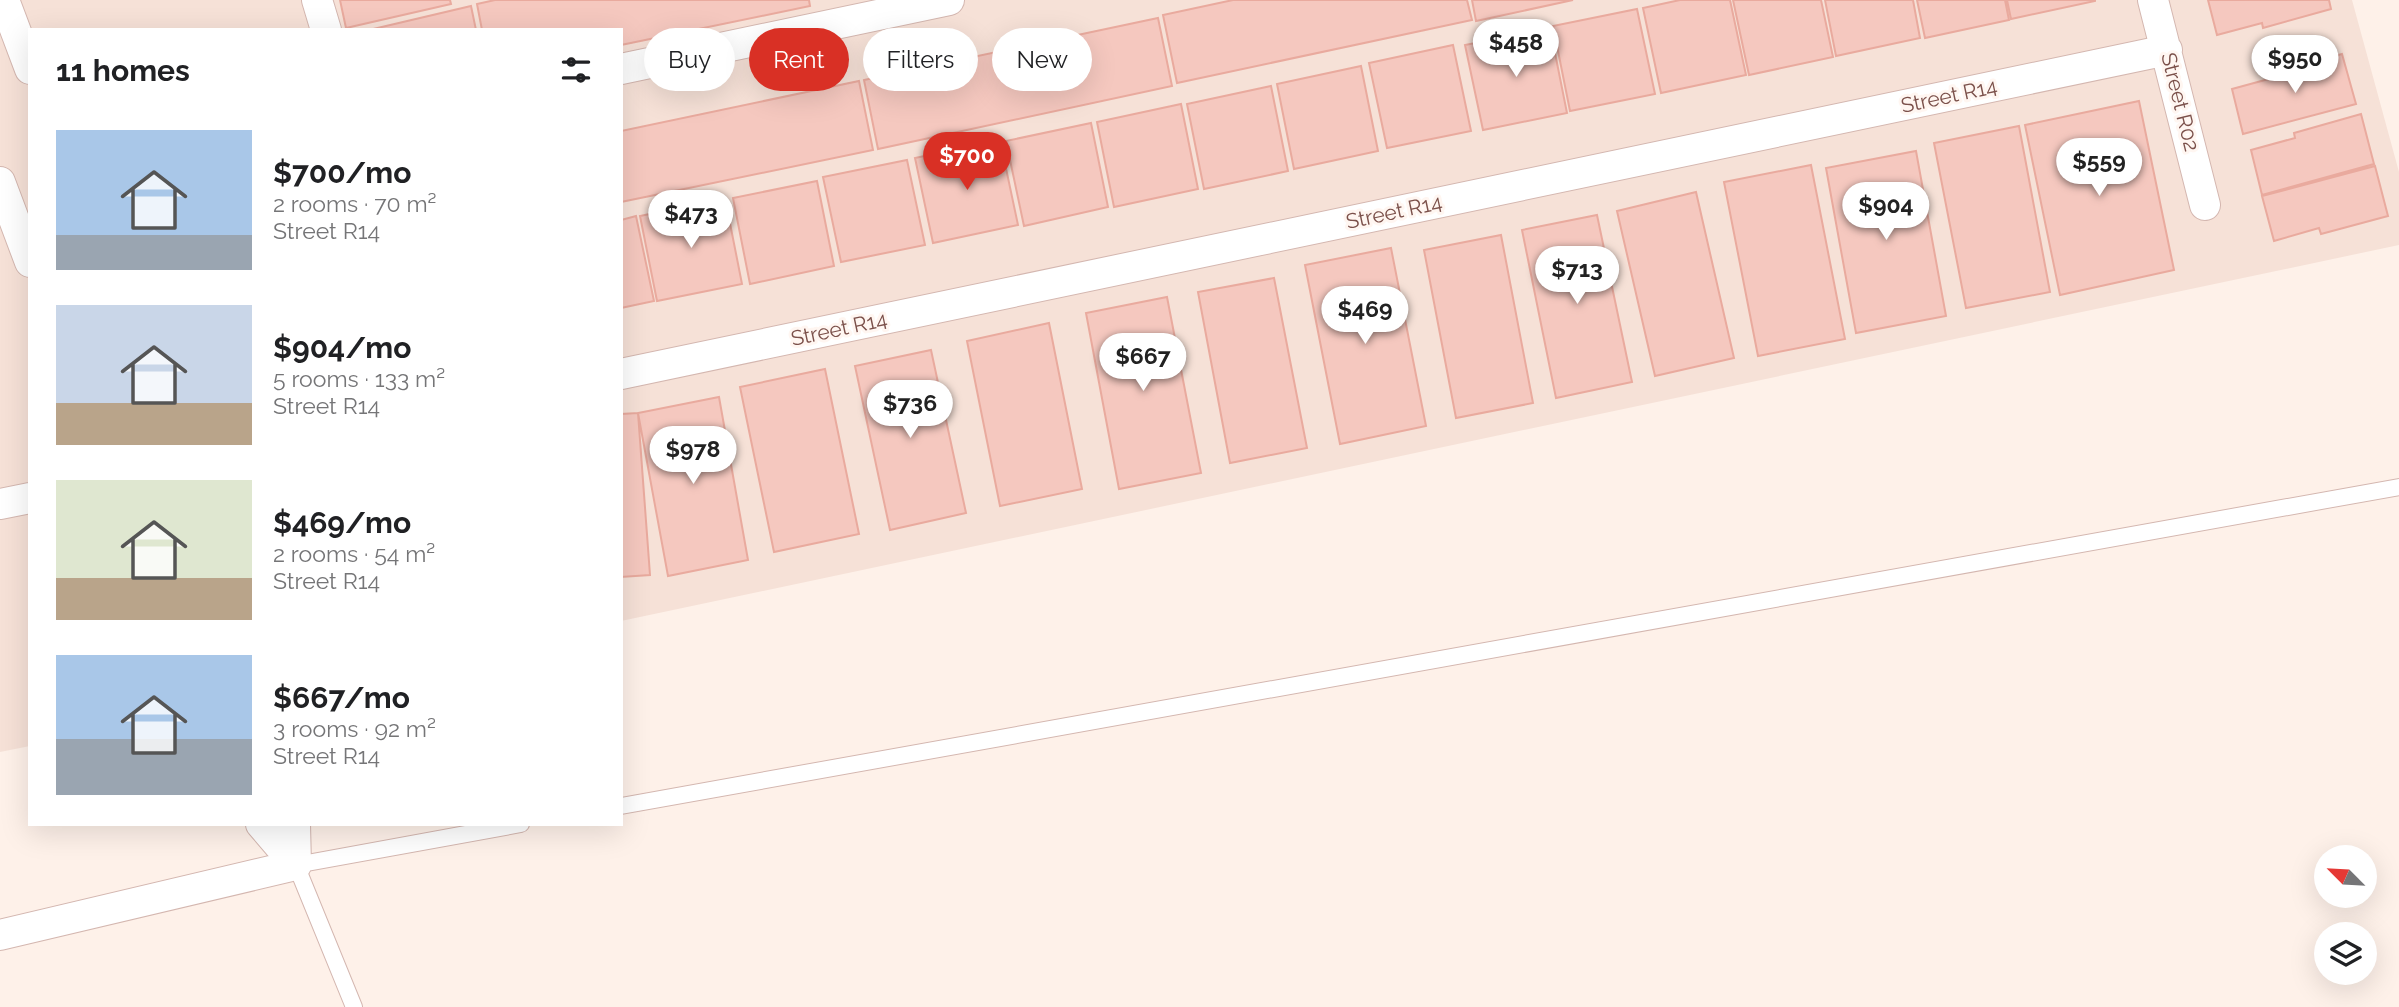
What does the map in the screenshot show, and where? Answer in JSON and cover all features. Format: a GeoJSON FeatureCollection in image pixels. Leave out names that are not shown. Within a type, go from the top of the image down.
{"type":"FeatureCollection","features":[{"type":"Feature","properties":{"kind":"street"},"geometry":{"type":"LineString","coordinates":[[4,0],[28,64]]}},
{"type":"Feature","properties":{"kind":"street"},"geometry":{"type":"LineString","coordinates":[[317,0],[325,28]]}},
{"type":"Feature","properties":{"kind":"street"},"geometry":{"type":"LineString","coordinates":[[623,69],[949,0]]}},
{"type":"Feature","properties":{"kind":"street","name":"Street R02"},"geometry":{"type":"LineString","coordinates":[[2154,0],[2205,205]]}},
{"type":"Feature","properties":{"kind":"street","name":"Street R14"},"geometry":{"type":"LineString","coordinates":[[623,374],[2167,50]]}},
{"type":"Feature","properties":{"kind":"street"},"geometry":{"type":"LineString","coordinates":[[0,182],[28,257]]}},
{"type":"Feature","properties":{"kind":"street"},"geometry":{"type":"LineString","coordinates":[[0,505],[28,498]]}},
{"type":"Feature","properties":{"kind":"street"},"geometry":{"type":"LineString","coordinates":[[263,826],[296,865]]}},
{"type":"Feature","properties":{"kind":"street"},"geometry":{"type":"LineString","coordinates":[[295,826],[296,865]]}},
{"type":"Feature","properties":{"kind":"street"},"geometry":{"type":"LineString","coordinates":[[0,935],[296,865]]}},
{"type":"Feature","properties":{"kind":"lane"},"geometry":{"type":"LineString","coordinates":[[623,806],[2399,487]]}},
{"type":"Feature","properties":{"kind":"lane"},"geometry":{"type":"LineString","coordinates":[[354,1007],[296,865],[510,826]]}},
{"type":"Feature","properties":{"kind":"shaded area"},"geometry":{"type":"Polygon","coordinates":[[[0,0],[2352,0],[2399,172],[2399,245],[623,621],[623,28],[28,28],[28,746],[0,752],[0,0]]]}},
{"type":"Feature","properties":{"kind":"building"},"geometry":{"type":"Polygon","coordinates":[[[340,0],[450,0],[451,4],[346,28],[340,0]]]}},
{"type":"Feature","properties":{"kind":"building"},"geometry":{"type":"Polygon","coordinates":[[[495,0],[809,0],[810,6],[703,28],[644,28],[644,40],[623,45],[623,28],[482,28],[477,4],[495,0]]]}},
{"type":"Feature","properties":{"kind":"building"},"geometry":{"type":"Polygon","coordinates":[[[1233,0],[1467,0],[1472,20],[1177,83],[1163,15],[1233,0]]]}},
{"type":"Feature","properties":{"kind":"building"},"geometry":{"type":"Polygon","coordinates":[[[1472,0],[1573,0],[1476,21],[1472,0]]]}},
{"type":"Feature","properties":{"kind":"building"},"geometry":{"type":"Polygon","coordinates":[[[1680,0],[1730,0],[1746,75],[1661,93],[1643,8],[1680,0]]]}},
{"type":"Feature","properties":{"kind":"building"},"geometry":{"type":"Polygon","coordinates":[[[1733,0],[1821,0],[1833,57],[1749,75],[1733,0]]]}},
{"type":"Feature","properties":{"kind":"building"},"geometry":{"type":"Polygon","coordinates":[[[1825,0],[1913,0],[1920,38],[1836,56],[1825,0]]]}},
{"type":"Feature","properties":{"kind":"building"},"geometry":{"type":"Polygon","coordinates":[[[1917,0],[2005,0],[2009,20],[1925,38],[1917,0]]]}},
{"type":"Feature","properties":{"kind":"building"},"geometry":{"type":"Polygon","coordinates":[[[2007,0],[2095,0],[2095,1],[2011,19],[2007,0]]]}},
{"type":"Feature","properties":{"kind":"building"},"geometry":{"type":"Polygon","coordinates":[[[2208,0],[2329,0],[2331,9],[2263,28],[2262,23],[2217,35],[2208,0]]]}},
{"type":"Feature","properties":{"kind":"building"},"geometry":{"type":"Polygon","coordinates":[[[471,6],[476,28],[378,28],[471,6]]]}},
{"type":"Feature","properties":{"kind":"building"},"geometry":{"type":"Polygon","coordinates":[[[1637,9],[1655,94],[1570,111],[1553,26],[1637,9]]]}},
{"type":"Feature","properties":{"kind":"building"},"geometry":{"type":"Polygon","coordinates":[[[1158,18],[1172,86],[878,149],[866,91],[978,91],[978,56],[992,53],[992,91],[1092,91],[1092,32],[1158,18]]]}},
{"type":"Feature","properties":{"kind":"building"},"geometry":{"type":"Polygon","coordinates":[[[1550,28],[1567,113],[1483,130],[1465,45],[1550,28]]]}},
{"type":"Feature","properties":{"kind":"building"},"geometry":{"type":"Polygon","coordinates":[[[1453,45],[1471,131],[1387,148],[1369,63],[1453,45]]]}},
{"type":"Feature","properties":{"kind":"building"},"geometry":{"type":"Polygon","coordinates":[[[2342,54],[2356,104],[2243,134],[2232,89],[2276,77],[2274,72],[2342,54]]]}},
{"type":"Feature","properties":{"kind":"building"},"geometry":{"type":"Polygon","coordinates":[[[1361,66],[1378,151],[1294,169],[1277,84],[1361,66]]]}},
{"type":"Feature","properties":{"kind":"building"},"geometry":{"type":"Polygon","coordinates":[[[859,81],[873,150],[623,202],[623,131],[811,91],[849,91],[849,83],[859,81]]]}},
{"type":"Feature","properties":{"kind":"building"},"geometry":{"type":"Polygon","coordinates":[[[1271,86],[1288,171],[1204,189],[1187,104],[1271,86]]]}},
{"type":"Feature","properties":{"kind":"building"},"geometry":{"type":"Polygon","coordinates":[[[2139,101],[2174,270],[2060,295],[2025,125],[2139,101]]]}},
{"type":"Feature","properties":{"kind":"building"},"geometry":{"type":"Polygon","coordinates":[[[1181,104],[1198,189],[1114,207],[1097,122],[1181,104]]]}},
{"type":"Feature","properties":{"kind":"building"},"geometry":{"type":"Polygon","coordinates":[[[2361,114],[2374,164],[2262,195],[2251,150],[2295,138],[2294,133],[2361,114]]]}},
{"type":"Feature","properties":{"kind":"building"},"geometry":{"type":"Polygon","coordinates":[[[1091,123],[1108,207],[1024,226],[1006,141],[1091,123]]]}},
{"type":"Feature","properties":{"kind":"building"},"geometry":{"type":"Polygon","coordinates":[[[2019,126],[2050,292],[1966,308],[1934,143],[2019,126]]]}},
{"type":"Feature","properties":{"kind":"building"},"geometry":{"type":"Polygon","coordinates":[[[1000,140],[1018,225],[933,243],[915,158],[1000,140]]]}},
{"type":"Feature","properties":{"kind":"building"},"geometry":{"type":"Polygon","coordinates":[[[1916,151],[1946,316],[1856,333],[1826,168],[1916,151]]]}},
{"type":"Feature","properties":{"kind":"building"},"geometry":{"type":"Polygon","coordinates":[[[907,160],[925,245],[841,262],[823,177],[907,160]]]}},
{"type":"Feature","properties":{"kind":"building"},"geometry":{"type":"Polygon","coordinates":[[[1811,165],[1845,339],[1758,356],[1724,182],[1811,165]]]}},
{"type":"Feature","properties":{"kind":"building"},"geometry":{"type":"Polygon","coordinates":[[[2375,166],[2388,216],[2321,234],[2319,228],[2274,241],[2262,196],[2375,166]]]}},
{"type":"Feature","properties":{"kind":"building"},"geometry":{"type":"Polygon","coordinates":[[[817,181],[834,266],[750,284],[733,198],[817,181]]]}},
{"type":"Feature","properties":{"kind":"building"},"geometry":{"type":"Polygon","coordinates":[[[1696,192],[1734,358],[1655,376],[1617,211],[1696,192]]]}},
{"type":"Feature","properties":{"kind":"building"},"geometry":{"type":"Polygon","coordinates":[[[725,198],[742,284],[657,301],[640,216],[725,198]]]}},
{"type":"Feature","properties":{"kind":"building"},"geometry":{"type":"Polygon","coordinates":[[[1597,215],[1632,382],[1556,398],[1522,230],[1597,215]]]}},
{"type":"Feature","properties":{"kind":"building"},"geometry":{"type":"Polygon","coordinates":[[[636,216],[654,301],[623,308],[623,219],[636,216]]]}},
{"type":"Feature","properties":{"kind":"building"},"geometry":{"type":"Polygon","coordinates":[[[1501,235],[1533,403],[1456,418],[1424,250],[1501,235]]]}},
{"type":"Feature","properties":{"kind":"building"},"geometry":{"type":"Polygon","coordinates":[[[1391,248],[1426,426],[1340,444],[1305,265],[1391,248]]]}},
{"type":"Feature","properties":{"kind":"building"},"geometry":{"type":"Polygon","coordinates":[[[1274,278],[1307,448],[1230,463],[1198,292],[1274,278]]]}},
{"type":"Feature","properties":{"kind":"building"},"geometry":{"type":"Polygon","coordinates":[[[1167,297],[1201,473],[1119,489],[1086,313],[1167,297]]]}},
{"type":"Feature","properties":{"kind":"building"},"geometry":{"type":"Polygon","coordinates":[[[1049,323],[1082,489],[1000,506],[967,341],[1049,323]]]}},
{"type":"Feature","properties":{"kind":"building"},"geometry":{"type":"Polygon","coordinates":[[[931,350],[966,513],[890,530],[855,366],[931,350]]]}},
{"type":"Feature","properties":{"kind":"building"},"geometry":{"type":"Polygon","coordinates":[[[825,369],[859,534],[774,552],[740,387],[825,369]]]}},
{"type":"Feature","properties":{"kind":"building"},"geometry":{"type":"Polygon","coordinates":[[[719,397],[748,560],[668,576],[638,413],[719,397]]]}},
{"type":"Feature","properties":{"kind":"building"},"geometry":{"type":"Polygon","coordinates":[[[638,413],[650,575],[623,577],[623,414],[638,413]]]}}]}
